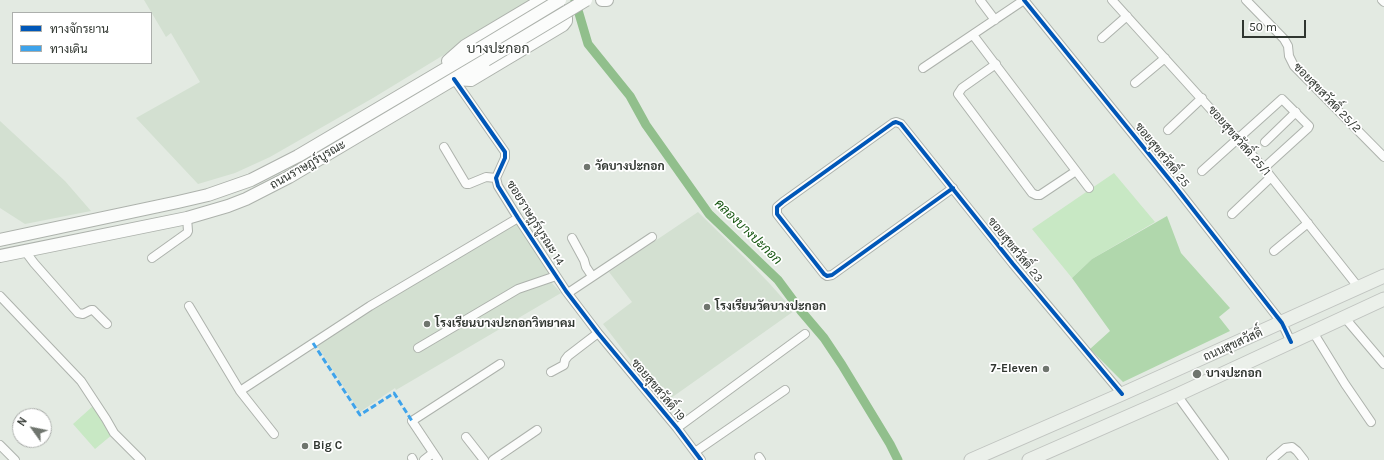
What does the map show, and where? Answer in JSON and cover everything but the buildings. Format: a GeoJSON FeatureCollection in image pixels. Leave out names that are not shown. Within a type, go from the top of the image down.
{"type":"FeatureCollection","features":[{"type":"Feature","properties":{"kind":"main road"},"geometry":{"type":"LineString","coordinates":[[424,81],[465,46],[542,0]]}},
{"type":"Feature","properties":{"kind":"main road"},"geometry":{"type":"LineString","coordinates":[[454,79],[471,80],[563,25],[566,18],[553,0]]}},
{"type":"Feature","properties":{"kind":"main road","name":"ถนนราษฎร์บูรณะ"},"geometry":{"type":"LineString","coordinates":[[0,240],[178,202],[230,188],[251,180],[298,156],[560,0]]}},
{"type":"Feature","properties":{"kind":"main road","name":"ถนนราษฎร์บูรณะ"},"geometry":{"type":"LineString","coordinates":[[0,256],[187,218],[228,206],[278,183],[586,0]]}},
{"type":"Feature","properties":{"kind":"main road"},"geometry":{"type":"LineString","coordinates":[[602,0],[607,0]]}},
{"type":"Feature","properties":{"kind":"main road","name":"ถนนสุขสวัสดิ์"},"geometry":{"type":"LineString","coordinates":[[971,460],[1282,323],[1384,276]]}},
{"type":"Feature","properties":{"kind":"main road","name":"ถนนสุขสวัสดิ์"},"geometry":{"type":"LineString","coordinates":[[1028,460],[1177,395],[1384,299]]}},
{"type":"Feature","properties":{"kind":"street"},"geometry":{"type":"LineString","coordinates":[[980,0],[995,20]]}},
{"type":"Feature","properties":{"kind":"street"},"geometry":{"type":"LineString","coordinates":[[923,68],[1024,0]]}},
{"type":"Feature","properties":{"kind":"street","name":"ซอยสุขสวัสดิ์ 25"},"geometry":{"type":"LineString","coordinates":[[1024,0],[1174,185],[1282,323],[1291,342]]}},
{"type":"Feature","properties":{"kind":"street","name":"ซอยสุขสวัสดิ์ 25/1"},"geometry":{"type":"LineString","coordinates":[[1112,0],[1264,168],[1359,288]]}},
{"type":"Feature","properties":{"kind":"street","name":"ซอยสุขสวัสดิ์ 25/2"},"geometry":{"type":"LineString","coordinates":[[1246,0],[1284,39],[1288,46],[1289,56],[1294,66],[1384,157]]}},
{"type":"Feature","properties":{"kind":"street"},"geometry":{"type":"LineString","coordinates":[[1102,38],[1127,16]]}},
{"type":"Feature","properties":{"kind":"street"},"geometry":{"type":"LineString","coordinates":[[973,35],[1089,188]]}},
{"type":"Feature","properties":{"kind":"street"},"geometry":{"type":"LineString","coordinates":[[1135,83],[1165,58]]}},
{"type":"Feature","properties":{"kind":"street"},"geometry":{"type":"LineString","coordinates":[[996,64],[962,88],[958,94],[1032,193],[1040,195],[1076,171]]}},
{"type":"Feature","properties":{"kind":"street","name":"ซอยราษฎร์บูรณะ 14"},"geometry":{"type":"LineString","coordinates":[[454,79],[505,152],[505,158],[496,178],[498,186],[556,276],[598,333]]}},
{"type":"Feature","properties":{"kind":"street"},"geometry":{"type":"LineString","coordinates":[[1168,130],[1202,98]]}},
{"type":"Feature","properties":{"kind":"street"},"geometry":{"type":"LineString","coordinates":[[1202,171],[1282,99],[1285,100],[1308,124],[1308,128],[1264,168]]}},
{"type":"Feature","properties":{"kind":"street"},"geometry":{"type":"LineString","coordinates":[[1265,142],[1296,112]]}},
{"type":"Feature","properties":{"kind":"street","name":"ซอยสุขสวัสดิ์ 23"},"geometry":{"type":"LineString","coordinates":[[953,188],[832,275],[827,276],[777,214],[777,207],[893,123],[896,122],[901,124],[953,188],[1013,264],[1122,394]]}},
{"type":"Feature","properties":{"kind":"street"},"geometry":{"type":"LineString","coordinates":[[444,147],[466,184],[486,177],[496,178]]}},
{"type":"Feature","properties":{"kind":"street"},"geometry":{"type":"LineString","coordinates":[[1232,214],[1271,177]]}},
{"type":"Feature","properties":{"kind":"street"},"geometry":{"type":"LineString","coordinates":[[152,258],[187,234],[187,218]]}},
{"type":"Feature","properties":{"kind":"street"},"geometry":{"type":"LineString","coordinates":[[240,391],[370,306],[518,218]]}},
{"type":"Feature","properties":{"kind":"street"},"geometry":{"type":"LineString","coordinates":[[1274,251],[1308,223]]}},
{"type":"Feature","properties":{"kind":"street"},"geometry":{"type":"LineString","coordinates":[[568,293],[652,237]]}},
{"type":"Feature","properties":{"kind":"street"},"geometry":{"type":"LineString","coordinates":[[572,238],[592,276]]}},
{"type":"Feature","properties":{"kind":"street"},"geometry":{"type":"LineString","coordinates":[[25,251],[78,313],[82,314],[94,310],[107,324]]}},
{"type":"Feature","properties":{"kind":"street"},"geometry":{"type":"LineString","coordinates":[[418,348],[518,289],[556,276]]}},
{"type":"Feature","properties":{"kind":"street"},"geometry":{"type":"LineString","coordinates":[[0,296],[82,381],[114,433],[141,460]]}},
{"type":"Feature","properties":{"kind":"street"},"geometry":{"type":"LineString","coordinates":[[188,306],[240,391],[274,434]]}},
{"type":"Feature","properties":{"kind":"street"},"geometry":{"type":"LineString","coordinates":[[1345,318],[1384,364]]}},
{"type":"Feature","properties":{"kind":"street"},"geometry":{"type":"LineString","coordinates":[[1312,332],[1371,422]]}},
{"type":"Feature","properties":{"kind":"street"},"geometry":{"type":"LineString","coordinates":[[551,372],[564,365],[568,356],[598,333]]}},
{"type":"Feature","properties":{"kind":"street","name":"ซอยสุขสวัสดิ์ 19"},"geometry":{"type":"LineString","coordinates":[[598,333],[702,460]]}},
{"type":"Feature","properties":{"kind":"street"},"geometry":{"type":"LineString","coordinates":[[677,428],[805,334]]}},
{"type":"Feature","properties":{"kind":"street"},"geometry":{"type":"LineString","coordinates":[[424,460],[436,457],[412,421],[500,364]]}},
{"type":"Feature","properties":{"kind":"street"},"geometry":{"type":"LineString","coordinates":[[695,452],[785,390]]}},
{"type":"Feature","properties":{"kind":"street"},"geometry":{"type":"LineString","coordinates":[[1177,395],[1224,460]]}},
{"type":"Feature","properties":{"kind":"street"},"geometry":{"type":"LineString","coordinates":[[493,460],[537,430]]}},
{"type":"Feature","properties":{"kind":"street"},"geometry":{"type":"LineString","coordinates":[[466,437],[484,460]]}},
{"type":"Feature","properties":{"kind":"street"},"geometry":{"type":"LineString","coordinates":[[0,445],[15,460]]}},
{"type":"Feature","properties":{"kind":"street"},"geometry":{"type":"LineString","coordinates":[[1271,460],[1285,448],[1292,447],[1298,451],[1304,460]]}},
{"type":"Feature","properties":{"kind":"shaded area"},"geometry":{"type":"Polygon","coordinates":[[[144,0],[534,0],[373,98],[270,157],[235,173],[198,184],[136,118],[200,82],[171,33],[166,37],[144,0]]]}},
{"type":"Feature","properties":{"kind":"shaded area"},"geometry":{"type":"Polygon","coordinates":[[[0,121],[65,181],[91,211],[25,224],[0,208],[0,121]]]}},
{"type":"Feature","properties":{"kind":"shaded area","name":"โรงเรียนวัดบางปะกอก"},"geometry":{"type":"Polygon","coordinates":[[[698,212],[745,258],[794,311],[664,403],[603,324],[632,302],[609,272],[698,212]]]}},
{"type":"Feature","properties":{"kind":"shaded area","name":"โรงเรียนบางปะกอกวิทยาคม"},"geometry":{"type":"Polygon","coordinates":[[[517,222],[549,271],[550,281],[561,293],[396,390],[395,388],[360,412],[316,344],[377,305],[517,222]]]}},
{"type":"Feature","properties":{"kind":"green space"},"geometry":{"type":"Polygon","coordinates":[[[1114,173],[1155,222],[1092,259],[1072,278],[1032,229],[1114,173]]]}},
{"type":"Feature","properties":{"kind":"green space"},"geometry":{"type":"Polygon","coordinates":[[[1167,216],[1181,253],[1230,308],[1219,317],[1230,331],[1123,382],[1090,349],[1110,331],[1072,278],[1092,259],[1167,216]]]}},
{"type":"Feature","properties":{"kind":"green space"},"geometry":{"type":"Polygon","coordinates":[[[93,406],[113,434],[95,449],[73,424],[93,406]]]}},
{"type":"Feature","properties":{"kind":"waterway","name":"คลองบางปะกอก"},"geometry":{"type":"LineString","coordinates":[[575,0],[588,44],[630,96],[646,125],[709,214],[778,280],[801,311],[824,338],[890,444],[898,460]]}},
{"type":"Feature","properties":{"kind":"marked path"},"geometry":{"type":"LineString","coordinates":[[313,343],[360,415],[394,393],[412,421]]}},
{"type":"Feature","properties":{"kind":"cycle path"},"geometry":{"type":"LineString","coordinates":[[1024,0],[1174,185],[1282,323],[1291,342]]}},
{"type":"Feature","properties":{"kind":"cycle path"},"geometry":{"type":"LineString","coordinates":[[454,79],[505,152],[505,158],[496,178],[498,186],[518,218],[566,291],[598,333],[677,428],[701,460]]}},
{"type":"Feature","properties":{"kind":"cycle path"},"geometry":{"type":"LineString","coordinates":[[953,188],[832,275],[827,276],[777,214],[777,207],[783,202],[893,123],[896,122],[901,124],[1013,264],[1122,394]]}},
{"type":"Feature","properties":{"kind":"place","name":"วัดบางปะกอก"},"geometry":{"type":"Point","coordinates":[587,167]}},
{"type":"Feature","properties":{"kind":"place","name":"โรงเรียนวัดบางปะกอก"},"geometry":{"type":"Point","coordinates":[707,307]}},
{"type":"Feature","properties":{"kind":"place","name":"โรงเรียนบางปะกอกวิทยาคม"},"geometry":{"type":"Point","coordinates":[427,324]}},
{"type":"Feature","properties":{"kind":"place","name":"7-Eleven"},"geometry":{"type":"Point","coordinates":[1046,369]}},
{"type":"Feature","properties":{"kind":"place","name":"บางปะกอก"},"geometry":{"type":"Point","coordinates":[1197,374]}},
{"type":"Feature","properties":{"kind":"place","name":"Big C"},"geometry":{"type":"Point","coordinates":[305,446]}},
{"type":"Feature","properties":{"kind":"district","name":"บางปะกอก"},"geometry":{"type":"Point","coordinates":[498,49]}}]}
